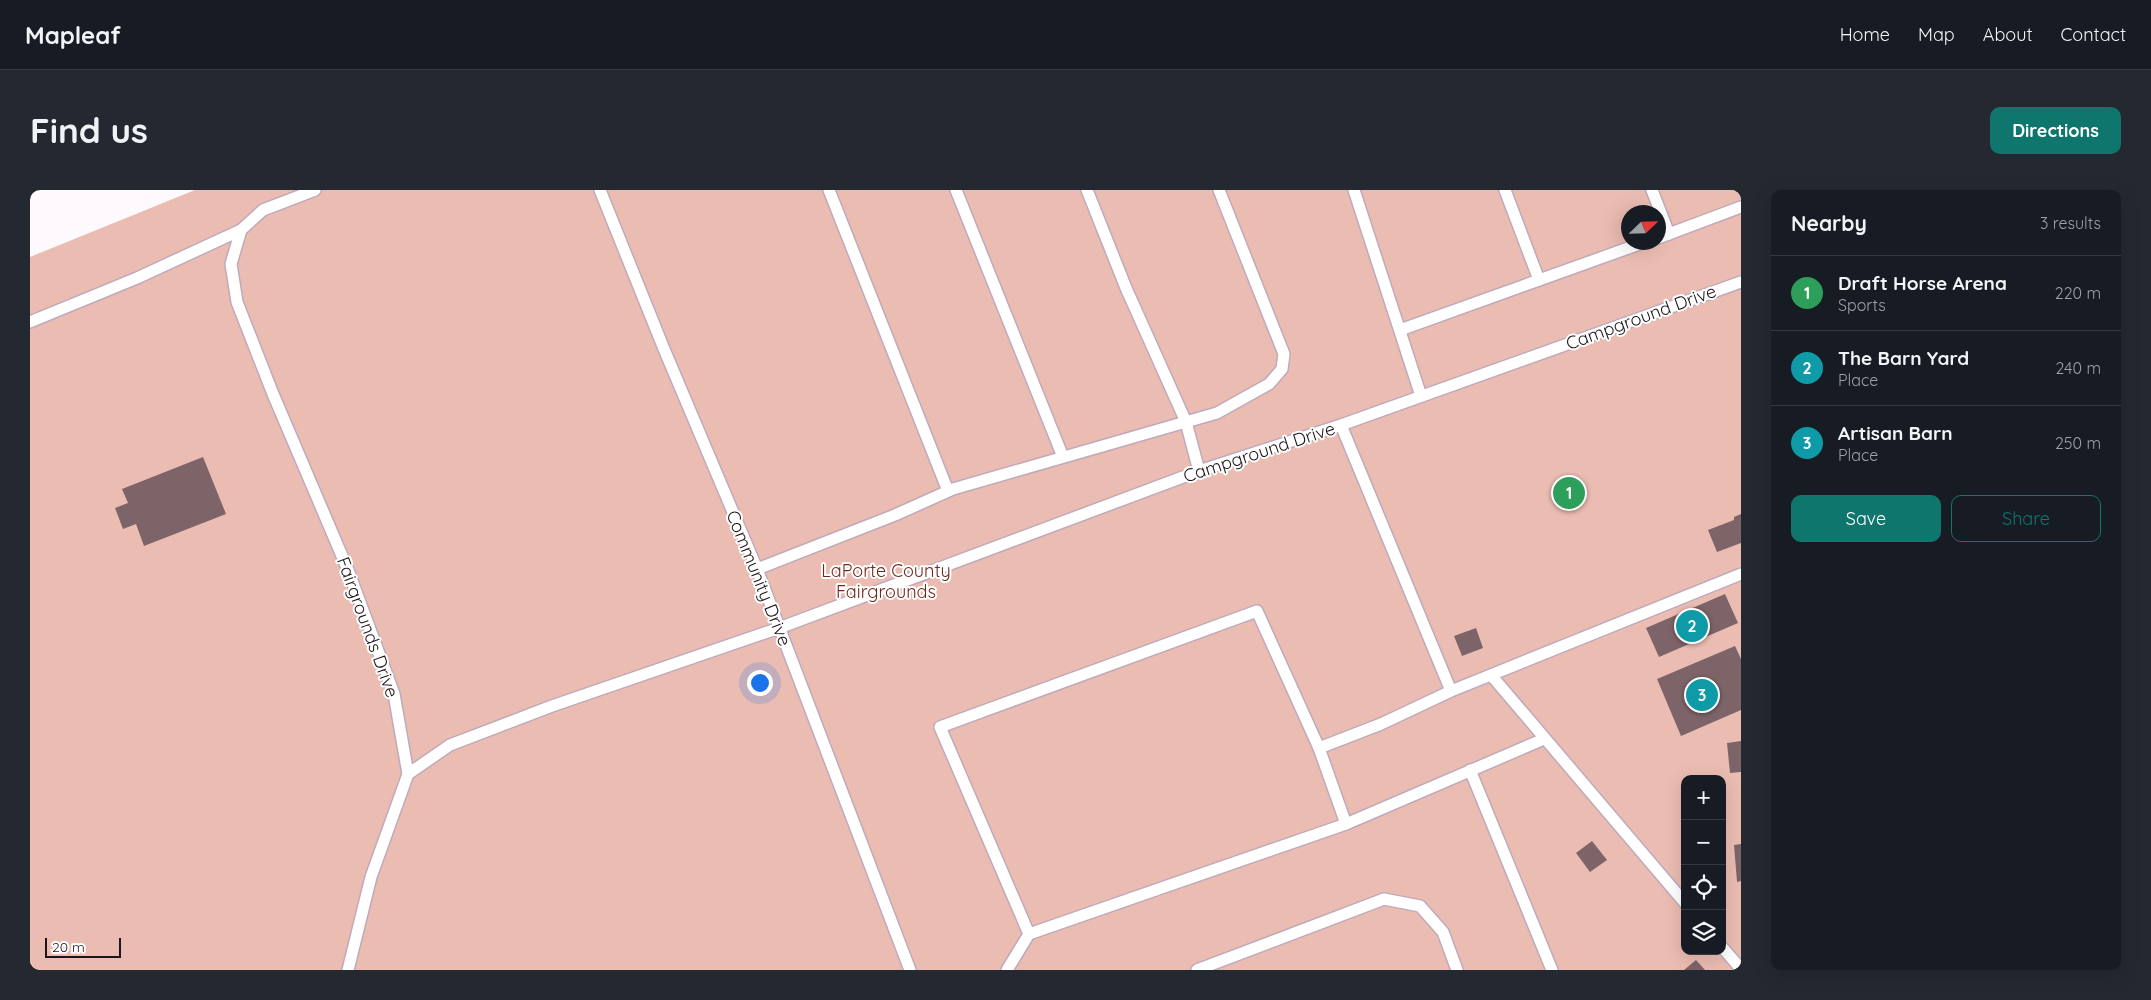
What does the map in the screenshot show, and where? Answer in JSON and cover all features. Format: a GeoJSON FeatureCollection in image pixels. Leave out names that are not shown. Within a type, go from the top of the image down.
{"type":"FeatureCollection","features":[{"type":"Feature","properties":{"kind":"lane"},"geometry":{"type":"LineString","coordinates":[[30,322],[137,278],[241,230],[263,210],[315,190]]}},
{"type":"Feature","properties":{"kind":"lane","name":"Community Drive"},"geometry":{"type":"LineString","coordinates":[[600,190],[780,628],[910,970]]}},
{"type":"Feature","properties":{"kind":"lane"},"geometry":{"type":"LineString","coordinates":[[829,190],[948,491]]}},
{"type":"Feature","properties":{"kind":"lane"},"geometry":{"type":"LineString","coordinates":[[956,190],[1063,457]]}},
{"type":"Feature","properties":{"kind":"lane"},"geometry":{"type":"LineString","coordinates":[[1087,190],[1126,288],[1186,422],[1198,471]]}},
{"type":"Feature","properties":{"kind":"lane"},"geometry":{"type":"LineString","coordinates":[[756,569],[895,515],[948,491],[1217,413],[1269,384],[1282,369],[1284,354],[1219,190]]}},
{"type":"Feature","properties":{"kind":"lane"},"geometry":{"type":"LineString","coordinates":[[1354,190],[1421,396]]}},
{"type":"Feature","properties":{"kind":"lane"},"geometry":{"type":"LineString","coordinates":[[1505,190],[1539,280]]}},
{"type":"Feature","properties":{"kind":"lane"},"geometry":{"type":"LineString","coordinates":[[1652,190],[1656,205]]}},
{"type":"Feature","properties":{"kind":"lane"},"geometry":{"type":"LineString","coordinates":[[1666,235],[1741,207]]}},
{"type":"Feature","properties":{"kind":"lane","name":"Fairgrounds Drive"},"geometry":{"type":"LineString","coordinates":[[241,230],[232,264],[237,302],[255,351],[348,570],[394,694],[408,774],[371,877],[348,970]]}},
{"type":"Feature","properties":{"kind":"lane"},"geometry":{"type":"LineString","coordinates":[[1400,330],[1623,250]]}},
{"type":"Feature","properties":{"kind":"lane","name":"Campground Drive"},"geometry":{"type":"LineString","coordinates":[[408,774],[450,745],[596,690],[780,628],[1198,471],[1342,425],[1741,282]]}},
{"type":"Feature","properties":{"kind":"lane"},"geometry":{"type":"LineString","coordinates":[[1342,425],[1451,691]]}},
{"type":"Feature","properties":{"kind":"lane"},"geometry":{"type":"LineString","coordinates":[[1318,748],[1381,724],[1451,691],[1741,574]]}},
{"type":"Feature","properties":{"kind":"lane"},"geometry":{"type":"LineString","coordinates":[[1029,934],[940,727],[1257,611],[1318,748],[1346,824]]}},
{"type":"Feature","properties":{"kind":"lane"},"geometry":{"type":"LineString","coordinates":[[1491,675],[1681,898]]}},
{"type":"Feature","properties":{"kind":"lane"},"geometry":{"type":"LineString","coordinates":[[1007,970],[1029,934],[1346,824],[1544,739]]}},
{"type":"Feature","properties":{"kind":"lane"},"geometry":{"type":"LineString","coordinates":[[1470,770],[1552,970]]}},
{"type":"Feature","properties":{"kind":"lane"},"geometry":{"type":"LineString","coordinates":[[1200,970],[1384,899],[1420,906],[1443,932],[1458,970]]}},
{"type":"Feature","properties":{"kind":"lane"},"geometry":{"type":"LineString","coordinates":[[1726,952],[1741,969]]}},
{"type":"Feature","properties":{"kind":"green space","name":"LaPorte County Fairgrounds"},"geometry":{"type":"Polygon","coordinates":[[[195,190],[1741,190],[1741,970],[30,970],[30,257],[195,190]]]}},
{"type":"Feature","properties":{"kind":"building"},"geometry":{"type":"Polygon","coordinates":[[[203,457],[226,514],[144,546],[136,524],[123,529],[115,508],[128,503],[122,489],[203,457]]]}},
{"type":"Feature","properties":{"kind":"building"},"geometry":{"type":"Polygon","coordinates":[[[1741,514],[1741,543],[1717,552],[1708,530],[1734,520],[1734,517],[1741,514]]]}},
{"type":"Feature","properties":{"kind":"building"},"geometry":{"type":"Polygon","coordinates":[[[1725,594],[1738,623],[1659,657],[1646,628],[1725,594]]]}},
{"type":"Feature","properties":{"kind":"building"},"geometry":{"type":"Polygon","coordinates":[[[1476,628],[1483,648],[1462,656],[1454,636],[1476,628]]]}},
{"type":"Feature","properties":{"kind":"building"},"geometry":{"type":"Polygon","coordinates":[[[1735,646],[1741,659],[1741,710],[1681,736],[1657,679],[1735,646]]]}},
{"type":"Feature","properties":{"kind":"building"},"geometry":{"type":"Polygon","coordinates":[[[1741,741],[1741,772],[1730,773],[1727,743],[1741,741]]]}},
{"type":"Feature","properties":{"kind":"building"},"geometry":{"type":"Polygon","coordinates":[[[1592,841],[1607,860],[1590,872],[1576,853],[1592,841]]]}},
{"type":"Feature","properties":{"kind":"building"},"geometry":{"type":"Polygon","coordinates":[[[1741,844],[1741,881],[1737,882],[1734,845],[1741,844]]]}},
{"type":"Feature","properties":{"kind":"building"},"geometry":{"type":"Polygon","coordinates":[[[1696,960],[1705,970],[1684,970],[1696,960]]]}},
{"type":"Feature","properties":{"kind":"place","name":"Draft Horse Arena"},"geometry":{"type":"Point","coordinates":[1569,493]}},
{"type":"Feature","properties":{"kind":"place","name":"The Barn Yard"},"geometry":{"type":"Point","coordinates":[1692,626]}},
{"type":"Feature","properties":{"kind":"place","name":"Artisan Barn"},"geometry":{"type":"Point","coordinates":[1702,695]}}]}
